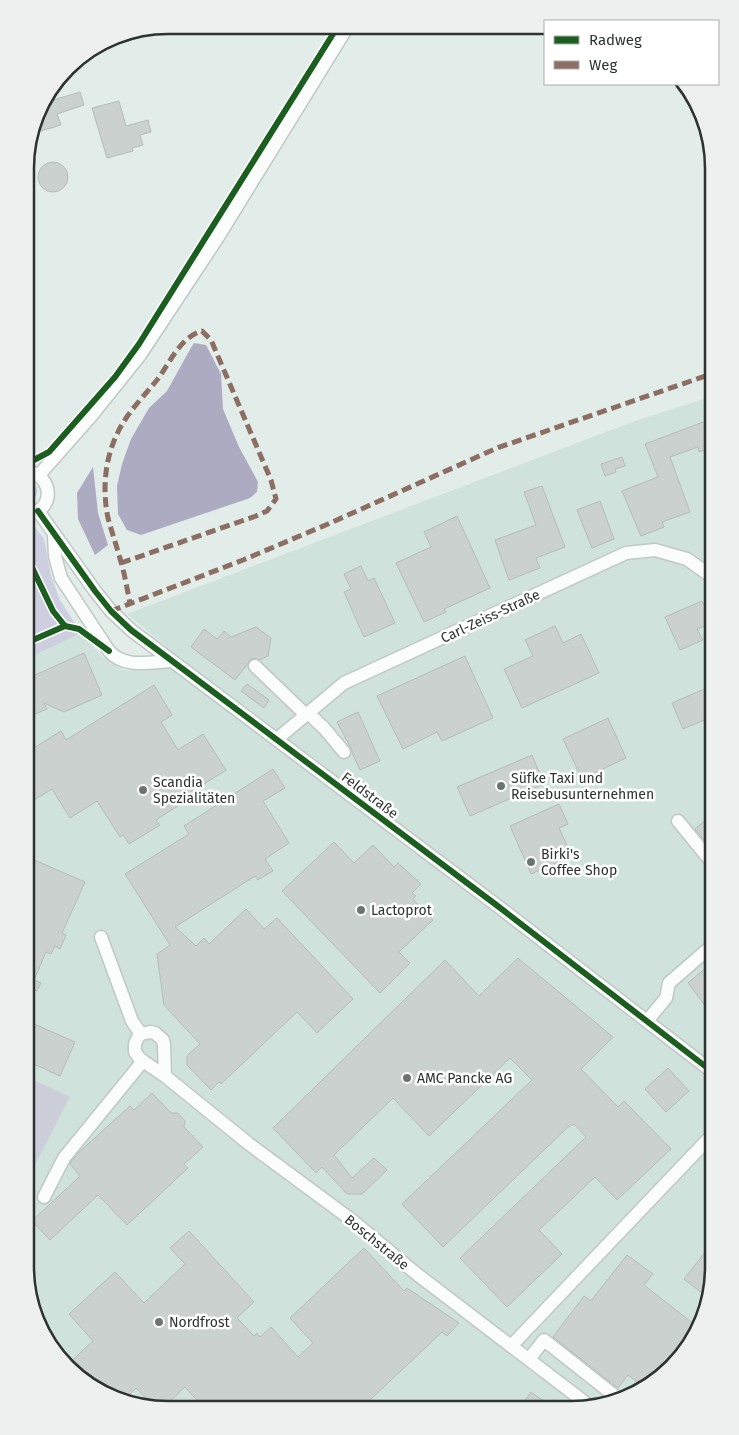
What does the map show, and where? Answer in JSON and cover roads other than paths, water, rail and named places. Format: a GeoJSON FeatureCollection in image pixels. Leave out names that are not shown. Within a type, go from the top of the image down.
{"type":"FeatureCollection","features":[{"type":"Feature","properties":{"kind":"street"},"geometry":{"type":"LineString","coordinates":[[39,475],[92,415],[145,347],[218,237],[343,34]]}},
{"type":"Feature","properties":{"kind":"street"},"geometry":{"type":"LineString","coordinates":[[34,472],[44,480],[48,494],[47,501],[43,507],[34,512]]}},
{"type":"Feature","properties":{"kind":"street","name":"Feldstraße"},"geometry":{"type":"LineString","coordinates":[[34,515],[54,535],[111,611],[138,636],[277,739],[705,1066]]}},
{"type":"Feature","properties":{"kind":"street"},"geometry":{"type":"LineString","coordinates":[[54,535],[55,556],[60,578],[115,658],[130,663],[171,661]]}},
{"type":"Feature","properties":{"kind":"street","name":"Carl-Zeiss-Straße"},"geometry":{"type":"LineString","coordinates":[[277,739],[344,683],[626,553],[655,550],[687,559],[705,572]]}},
{"type":"Feature","properties":{"kind":"street"},"geometry":{"type":"LineString","coordinates":[[255,666],[324,728],[344,752]]}},
{"type":"Feature","properties":{"kind":"street"},"geometry":{"type":"LineString","coordinates":[[678,821],[705,854]]}},
{"type":"Feature","properties":{"kind":"street"},"geometry":{"type":"LineString","coordinates":[[101,937],[132,1021],[141,1034]]}},
{"type":"Feature","properties":{"kind":"street"},"geometry":{"type":"LineString","coordinates":[[647,1021],[666,998],[669,983],[705,952]]}},
{"type":"Feature","properties":{"kind":"street"},"geometry":{"type":"LineString","coordinates":[[44,1197],[64,1158],[143,1061],[137,1056],[134,1048],[136,1040],[141,1034],[155,1033],[163,1040],[164,1076]]}},
{"type":"Feature","properties":{"kind":"street","name":"Boschstraße"},"geometry":{"type":"LineString","coordinates":[[143,1061],[353,1221],[418,1275],[582,1400]]}},
{"type":"Feature","properties":{"kind":"street"},"geometry":{"type":"LineString","coordinates":[[511,1346],[705,1143]]}},
{"type":"Feature","properties":{"kind":"street"},"geometry":{"type":"LineString","coordinates":[[528,1359],[544,1340],[613,1394]]}},
{"type":"Feature","properties":{"kind":"place","name":"Süfke Taxi und Reisebusunternehmen"},"geometry":{"type":"Point","coordinates":[501,786]}},
{"type":"Feature","properties":{"kind":"place","name":"Scandia Spezialitäten"},"geometry":{"type":"Point","coordinates":[143,790]}},
{"type":"Feature","properties":{"kind":"place","name":"Birki's Coffee Shop"},"geometry":{"type":"Point","coordinates":[531,862]}},
{"type":"Feature","properties":{"kind":"place","name":"Lactoprot"},"geometry":{"type":"Point","coordinates":[361,910]}},
{"type":"Feature","properties":{"kind":"place","name":"AMC Pancke AG"},"geometry":{"type":"Point","coordinates":[407,1078]}},
{"type":"Feature","properties":{"kind":"place","name":"Nordfrost"},"geometry":{"type":"Point","coordinates":[159,1322]}}]}
